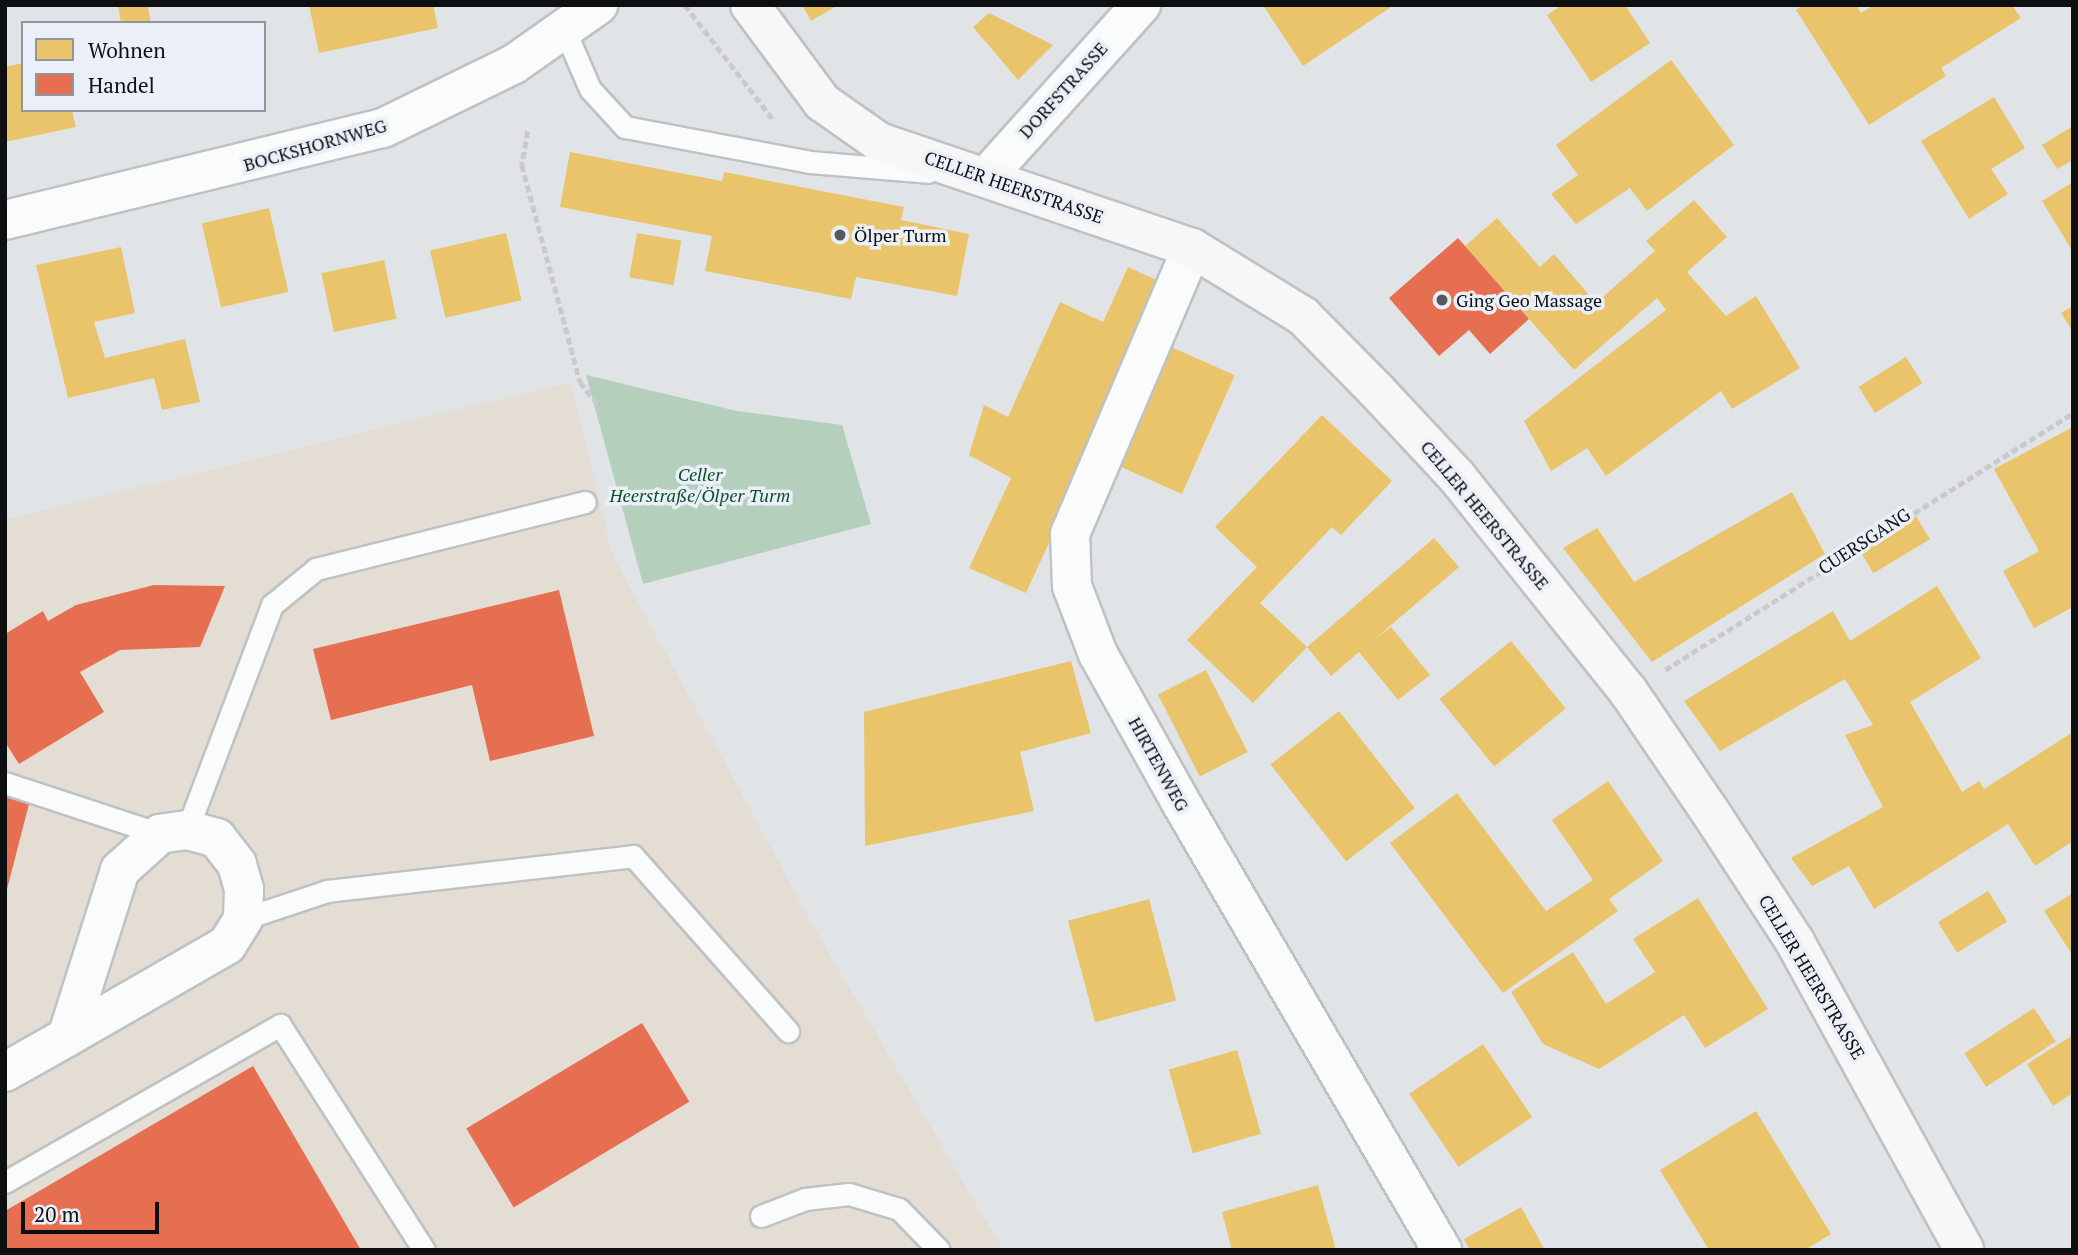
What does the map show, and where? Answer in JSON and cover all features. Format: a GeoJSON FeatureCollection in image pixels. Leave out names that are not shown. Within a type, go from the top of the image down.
{"type":"FeatureCollection","features":[{"type":"Feature","properties":{"kind":"main road","name":"CELLER HEERSTRASSE"},"geometry":{"type":"LineString","coordinates":[[750,5],[822,102],[879,142],[1192,248],[1303,316],[1375,389],[1457,477],[1628,691],[1795,942],[1955,1246]]}},
{"type":"Feature","properties":{"kind":"street","name":"BOCKSHORNWEG"},"geometry":{"type":"LineString","coordinates":[[5,220],[383,128],[514,64],[565,31],[598,5]]}},
{"type":"Feature","properties":{"kind":"street","name":"DORFSTRASSE"},"geometry":{"type":"LineString","coordinates":[[986,177],[1142,5]]}},
{"type":"Feature","properties":{"kind":"street","name":"HIRTENWEG"},"geometry":{"type":"LineString","coordinates":[[1192,248],[1070,534],[1072,586],[1098,654],[1180,801],[1442,1250]]}},
{"type":"Feature","properties":{"kind":"street"},"geometry":{"type":"LineString","coordinates":[[5,1072],[228,945],[243,919],[237,864],[217,838],[174,832],[120,870],[66,1037]]}},
{"type":"Feature","properties":{"kind":"lane"},"geometry":{"type":"LineString","coordinates":[[565,31],[590,89],[625,127],[810,162],[986,177]]}},
{"type":"Feature","properties":{"kind":"lane"},"geometry":{"type":"LineString","coordinates":[[5,783],[174,832],[272,605],[316,569],[585,502]]}},
{"type":"Feature","properties":{"kind":"lane"},"geometry":{"type":"LineString","coordinates":[[243,919],[327,891],[633,856],[788,1031]]}},
{"type":"Feature","properties":{"kind":"lane"},"geometry":{"type":"LineString","coordinates":[[5,1182],[280,1025],[424,1250]]}},
{"type":"Feature","properties":{"kind":"lane"},"geometry":{"type":"LineString","coordinates":[[761,1216],[805,1199],[849,1194],[899,1209],[939,1250]]}},
{"type":"Feature","properties":{"kind":"path"},"geometry":{"type":"LineString","coordinates":[[685,5],[775,118],[765,121]]}},
{"type":"Feature","properties":{"kind":"path"},"geometry":{"type":"LineString","coordinates":[[528,131],[523,165],[580,382],[603,409]]}},
{"type":"Feature","properties":{"kind":"path","name":"CUERSGANG"},"geometry":{"type":"LineString","coordinates":[[1658,674],[2073,412]]}},
{"type":"Feature","properties":{"kind":"shaded area"},"geometry":{"type":"Polygon","coordinates":[[[571,382],[612,554],[815,929],[1003,1250],[5,1250],[5,520],[571,382]]]}},
{"type":"Feature","properties":{"kind":"green space","name":"Celler Heerstraße/Ölper Turm"},"geometry":{"type":"Polygon","coordinates":[[[586,375],[737,411],[842,425],[871,524],[643,584],[586,375]]]}},
{"type":"Feature","properties":{"kind":"building: Wohnen"},"geometry":{"type":"Polygon","coordinates":[[[118,5],[155,5],[148,8],[151,21],[121,21],[118,5]]]}},
{"type":"Feature","properties":{"kind":"building: Wohnen"},"geometry":{"type":"Polygon","coordinates":[[[309,5],[433,5],[438,28],[319,53],[309,5]]]}},
{"type":"Feature","properties":{"kind":"building: Wohnen"},"geometry":{"type":"Polygon","coordinates":[[[802,5],[838,5],[811,21],[802,5]]]}},
{"type":"Feature","properties":{"kind":"building: Wohnen"},"geometry":{"type":"Polygon","coordinates":[[[1263,5],[1394,5],[1303,66],[1263,5]]]}},
{"type":"Feature","properties":{"kind":"building: Wohnen"},"geometry":{"type":"Polygon","coordinates":[[[1562,5],[1625,5],[1650,43],[1591,82],[1547,15],[1562,5]]]}},
{"type":"Feature","properties":{"kind":"building: Wohnen"},"geometry":{"type":"Polygon","coordinates":[[[1803,5],[1856,5],[1861,13],[1874,5],[2012,5],[2021,18],[1941,68],[1946,76],[1869,125],[1796,10],[1803,5]]]}},
{"type":"Feature","properties":{"kind":"building: Wohnen"},"geometry":{"type":"Polygon","coordinates":[[[989,13],[1053,45],[1018,80],[973,27],[989,13]]]}},
{"type":"Feature","properties":{"kind":"building: Wohnen"},"geometry":{"type":"Polygon","coordinates":[[[1671,60],[1734,145],[1647,211],[1630,188],[1576,224],[1551,194],[1578,175],[1556,145],[1671,60]]]}},
{"type":"Feature","properties":{"kind":"building: Wohnen"},"geometry":{"type":"Polygon","coordinates":[[[21,63],[21,112],[72,112],[76,127],[5,142],[5,67],[21,63]]]}},
{"type":"Feature","properties":{"kind":"building: Wohnen"},"geometry":{"type":"Polygon","coordinates":[[[1994,97],[2025,148],[1991,169],[2008,194],[1969,219],[1921,141],[1994,97]]]}},
{"type":"Feature","properties":{"kind":"building: Wohnen"},"geometry":{"type":"Polygon","coordinates":[[[2073,126],[2073,160],[2057,169],[2042,145],[2073,126]]]}},
{"type":"Feature","properties":{"kind":"building: Wohnen","name":"Ölper Turm"},"geometry":{"type":"Polygon","coordinates":[[[570,152],[722,181],[724,172],[904,207],[901,220],[969,234],[957,296],[856,277],[851,299],[705,271],[712,236],[560,207],[570,152]]]}},
{"type":"Feature","properties":{"kind":"building: Wohnen"},"geometry":{"type":"Polygon","coordinates":[[[2073,182],[2073,252],[2042,201],[2073,182]]]}},
{"type":"Feature","properties":{"kind":"building: Wohnen"},"geometry":{"type":"Polygon","coordinates":[[[1694,200],[1727,237],[1687,272],[1726,316],[1756,296],[1800,368],[1732,409],[1721,391],[1606,476],[1587,448],[1551,471],[1524,421],[1666,310],[1657,298],[1574,370],[1465,246],[1497,218],[1540,267],[1554,254],[1596,303],[1655,251],[1646,241],[1694,200]]]}},
{"type":"Feature","properties":{"kind":"building: Wohnen"},"geometry":{"type":"Polygon","coordinates":[[[269,208],[288,292],[221,307],[202,224],[269,208]]]}},
{"type":"Feature","properties":{"kind":"building: Wohnen"},"geometry":{"type":"Polygon","coordinates":[[[506,233],[522,300],[446,318],[430,251],[506,233]]]}},
{"type":"Feature","properties":{"kind":"building: Wohnen"},"geometry":{"type":"Polygon","coordinates":[[[637,233],[681,241],[674,285],[629,277],[637,233]]]}},
{"type":"Feature","properties":{"kind":"building: Wohnen"},"geometry":{"type":"Polygon","coordinates":[[[121,247],[135,313],[94,322],[105,358],[185,339],[200,402],[162,410],[154,378],[68,398],[36,265],[121,247]]]}},
{"type":"Feature","properties":{"kind":"building: Wohnen"},"geometry":{"type":"Polygon","coordinates":[[[384,260],[396,319],[334,332],[321,273],[384,260]]]}},
{"type":"Feature","properties":{"kind":"building: Wohnen"},"geometry":{"type":"Polygon","coordinates":[[[1128,267],[1167,285],[1026,593],[969,568],[1011,478],[969,455],[984,405],[1008,417],[1060,302],[1103,322],[1128,267]]]}},
{"type":"Feature","properties":{"kind":"building: Wohnen"},"geometry":{"type":"Polygon","coordinates":[[[2073,306],[2073,332],[2061,313],[2073,306]]]}},
{"type":"Feature","properties":{"kind":"building: Wohnen"},"geometry":{"type":"Polygon","coordinates":[[[1169,346],[1235,375],[1182,494],[1116,465],[1169,346]]]}},
{"type":"Feature","properties":{"kind":"building: Wohnen"},"geometry":{"type":"Polygon","coordinates":[[[1906,357],[1922,383],[1875,413],[1859,387],[1906,357]]]}},
{"type":"Feature","properties":{"kind":"building: Wohnen"},"geometry":{"type":"Polygon","coordinates":[[[1322,415],[1392,481],[1341,535],[1332,527],[1260,603],[1307,647],[1253,703],[1187,640],[1257,567],[1215,527],[1322,415]]]}},
{"type":"Feature","properties":{"kind":"building: Wohnen"},"geometry":{"type":"Polygon","coordinates":[[[2073,427],[2073,607],[2034,628],[2003,571],[2039,551],[1994,469],[2073,427]]]}},
{"type":"Feature","properties":{"kind":"building: Wohnen"},"geometry":{"type":"Polygon","coordinates":[[[1792,492],[1825,554],[1652,662],[1563,548],[1597,528],[1634,582],[1792,492]]]}},
{"type":"Feature","properties":{"kind":"building: Wohnen"},"geometry":{"type":"Polygon","coordinates":[[[1916,516],[1930,539],[1873,573],[1859,550],[1916,516]]]}},
{"type":"Feature","properties":{"kind":"building: Wohnen"},"geometry":{"type":"Polygon","coordinates":[[[1434,538],[1459,567],[1370,643],[1391,627],[1430,675],[1398,700],[1359,652],[1331,676],[1307,647],[1434,538]]]}},
{"type":"Feature","properties":{"kind":"building: Wohnen"},"geometry":{"type":"Polygon","coordinates":[[[1937,586],[1981,658],[1910,702],[1962,792],[1979,781],[1984,789],[2073,732],[2073,841],[2035,866],[2008,824],[1874,909],[1849,866],[1812,886],[1791,858],[1883,807],[1845,735],[1873,725],[1845,679],[1720,751],[1684,701],[1833,611],[1850,641],[1937,586]]]}},
{"type":"Feature","properties":{"kind":"building: Wohnen"},"geometry":{"type":"Polygon","coordinates":[[[1511,641],[1566,709],[1494,767],[1440,699],[1511,641]]]}},
{"type":"Feature","properties":{"kind":"building: Wohnen"},"geometry":{"type":"Polygon","coordinates":[[[1071,661],[1091,733],[1020,752],[1034,811],[865,846],[864,712],[1071,661]]]}},
{"type":"Feature","properties":{"kind":"building: Wohnen"},"geometry":{"type":"Polygon","coordinates":[[[1206,670],[1248,752],[1200,776],[1158,695],[1206,670]]]}},
{"type":"Feature","properties":{"kind":"building: Wohnen"},"geometry":{"type":"Polygon","coordinates":[[[1339,711],[1415,808],[1346,861],[1270,765],[1339,711]]]}},
{"type":"Feature","properties":{"kind":"building: Wohnen"},"geometry":{"type":"Polygon","coordinates":[[[1608,781],[1663,861],[1609,899],[1618,911],[1503,993],[1390,843],[1457,793],[1546,911],[1593,880],[1552,820],[1608,781]]]}},
{"type":"Feature","properties":{"kind":"building: Wohnen"},"geometry":{"type":"Polygon","coordinates":[[[1988,891],[2007,922],[1957,953],[1938,922],[1988,891]]]}},
{"type":"Feature","properties":{"kind":"building: Wohnen"},"geometry":{"type":"Polygon","coordinates":[[[2073,893],[2073,956],[2044,911],[2073,893]]]}},
{"type":"Feature","properties":{"kind":"building: Wohnen"},"geometry":{"type":"Polygon","coordinates":[[[1698,898],[1768,1009],[1705,1048],[1684,1015],[1599,1069],[1543,1044],[1511,992],[1573,952],[1606,1004],[1655,972],[1633,939],[1698,898]]]}},
{"type":"Feature","properties":{"kind":"building: Wohnen"},"geometry":{"type":"Polygon","coordinates":[[[1149,899],[1176,1000],[1095,1022],[1068,921],[1149,899]]]}},
{"type":"Feature","properties":{"kind":"building: Wohnen"},"geometry":{"type":"Polygon","coordinates":[[[2034,1008],[2056,1042],[1986,1087],[1964,1053],[2034,1008]]]}},
{"type":"Feature","properties":{"kind":"building: Wohnen"},"geometry":{"type":"Polygon","coordinates":[[[2073,1035],[2073,1093],[2053,1106],[2027,1064],[2073,1035]]]}},
{"type":"Feature","properties":{"kind":"building: Wohnen"},"geometry":{"type":"Polygon","coordinates":[[[1483,1044],[1532,1117],[1458,1167],[1409,1094],[1483,1044]]]}},
{"type":"Feature","properties":{"kind":"building: Wohnen"},"geometry":{"type":"Polygon","coordinates":[[[1237,1050],[1261,1134],[1193,1153],[1169,1070],[1237,1050]]]}},
{"type":"Feature","properties":{"kind":"building: Wohnen"},"geometry":{"type":"Polygon","coordinates":[[[1756,1111],[1831,1234],[1805,1250],[1709,1250],[1660,1170],[1756,1111]]]}},
{"type":"Feature","properties":{"kind":"building: Wohnen"},"geometry":{"type":"Polygon","coordinates":[[[1318,1185],[1336,1250],[1232,1250],[1222,1212],[1318,1185]]]}},
{"type":"Feature","properties":{"kind":"building: Wohnen"},"geometry":{"type":"Polygon","coordinates":[[[1521,1207],[1545,1250],[1470,1250],[1464,1239],[1521,1207]]]}},
{"type":"Feature","properties":{"kind":"building: Handel"},"geometry":{"type":"Polygon","coordinates":[[[1458,238],[1529,319],[1490,354],[1469,330],[1439,356],[1389,298],[1458,238]]]}},
{"type":"Feature","properties":{"kind":"building: Handel"},"geometry":{"type":"Polygon","coordinates":[[[154,585],[225,586],[200,647],[120,650],[80,672],[104,712],[19,764],[5,742],[5,634],[43,611],[48,621],[76,605],[154,585]]]}},
{"type":"Feature","properties":{"kind":"building: Handel"},"geometry":{"type":"Polygon","coordinates":[[[559,590],[594,736],[490,761],[472,685],[331,720],[313,649],[559,590]]]}},
{"type":"Feature","properties":{"kind":"building: Handel"},"geometry":{"type":"Polygon","coordinates":[[[5,797],[29,804],[6,893],[5,893],[5,797]]]}},
{"type":"Feature","properties":{"kind":"building: Handel"},"geometry":{"type":"Polygon","coordinates":[[[642,1023],[689,1102],[514,1207],[466,1129],[642,1023]]]}},
{"type":"Feature","properties":{"kind":"building: Handel"},"geometry":{"type":"Polygon","coordinates":[[[253,1066],[361,1250],[5,1250],[5,1211],[253,1066]]]}},
{"type":"Feature","properties":{"kind":"place","name":"Ölper Turm"},"geometry":{"type":"Point","coordinates":[840,235]}},
{"type":"Feature","properties":{"kind":"place","name":"Ging Geo Massage"},"geometry":{"type":"Point","coordinates":[1442,300]}}]}
